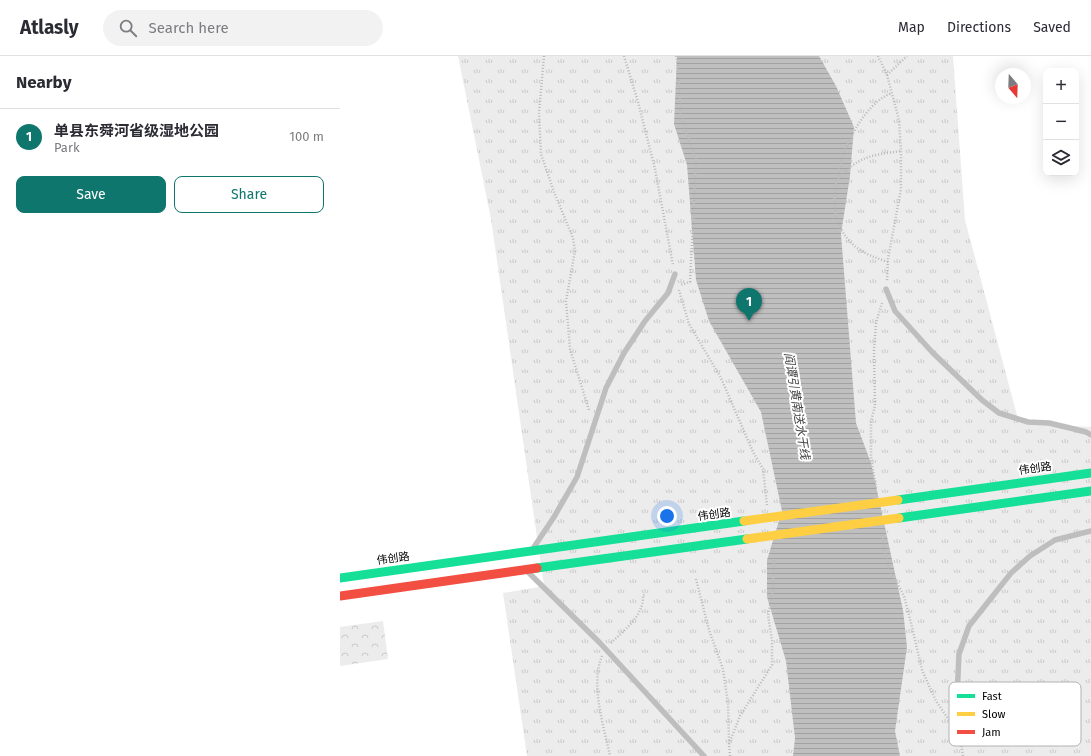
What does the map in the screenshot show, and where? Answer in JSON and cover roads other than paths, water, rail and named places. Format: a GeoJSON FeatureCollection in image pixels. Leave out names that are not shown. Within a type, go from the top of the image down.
{"type":"FeatureCollection","features":[{"type":"Feature","properties":{"kind":"street","name":"伟创路"},"geometry":{"type":"LineString","coordinates":[[340,578],[1091,473]]}},
{"type":"Feature","properties":{"kind":"street"},"geometry":{"type":"LineString","coordinates":[[340,596],[1091,491]]}},
{"type":"Feature","properties":{"kind":"lane"},"geometry":{"type":"LineString","coordinates":[[532,551],[554,518],[577,477],[606,388],[624,353],[645,321],[668,293],[675,274]]}},
{"type":"Feature","properties":{"kind":"lane"},"geometry":{"type":"LineString","coordinates":[[886,289],[895,311],[932,352],[982,400],[999,413],[1028,422],[1049,422],[1086,432],[1091,435]]}},
{"type":"Feature","properties":{"kind":"lane"},"geometry":{"type":"LineString","coordinates":[[958,682],[959,654],[969,626],[1011,573],[1030,556],[1055,540],[1091,531]]}},
{"type":"Feature","properties":{"kind":"lane"},"geometry":{"type":"LineString","coordinates":[[526,570],[605,648],[704,756]]}},
{"type":"Feature","properties":{"kind":"water","name":"阎谭引黄南送水干线"},"geometry":{"type":"Polygon","coordinates":[[[677,56],[819,56],[836,86],[854,127],[850,176],[841,234],[856,423],[871,463],[903,610],[907,647],[895,731],[900,756],[793,756],[795,738],[786,661],[767,597],[767,560],[782,511],[761,412],[709,321],[696,280],[687,165],[674,124],[677,56]]]}},
{"type":"Feature","properties":{"kind":"place","name":"单县东舜河省级湿地公园"},"geometry":{"type":"Point","coordinates":[749,321]}}]}
